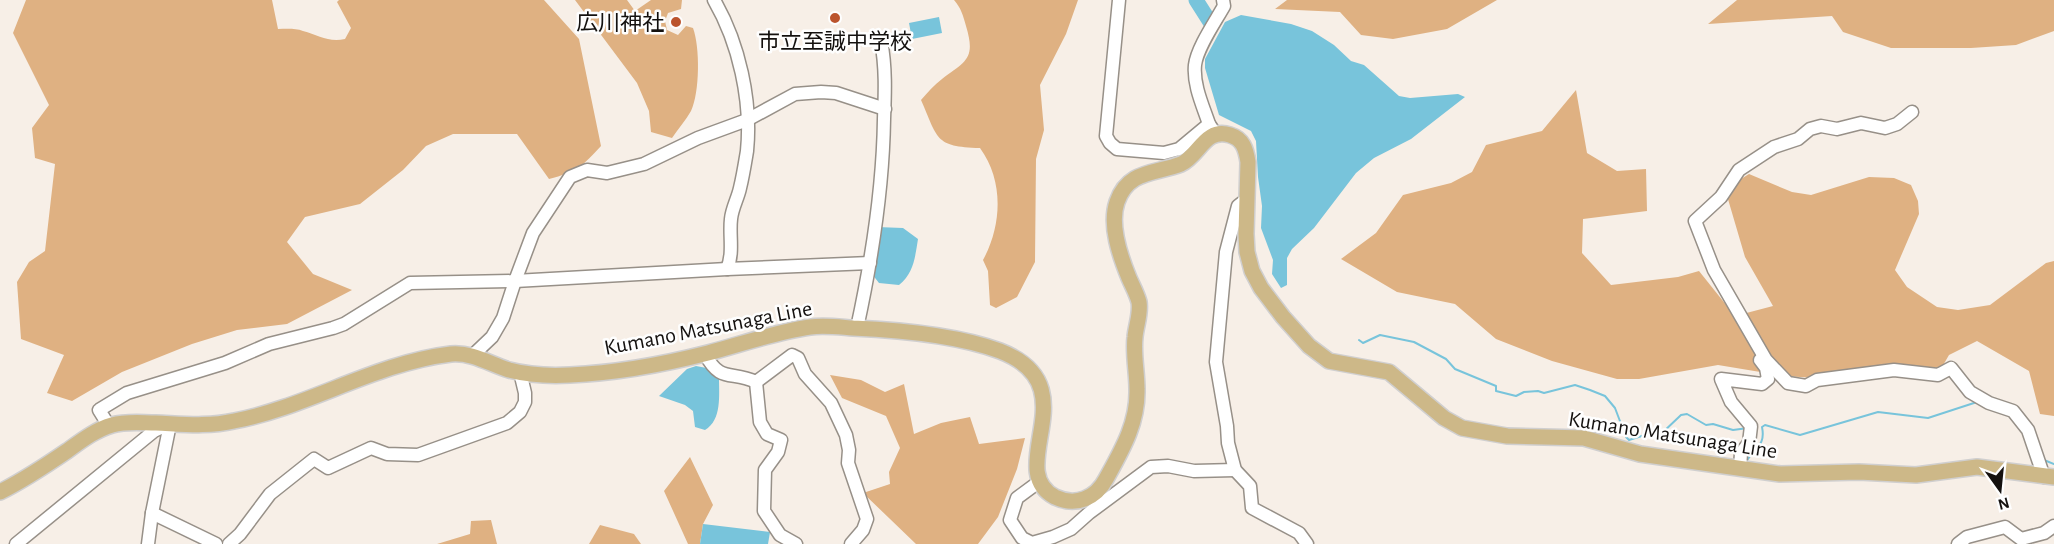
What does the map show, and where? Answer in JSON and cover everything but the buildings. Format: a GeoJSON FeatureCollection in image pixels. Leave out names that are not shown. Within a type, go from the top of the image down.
{"type":"FeatureCollection","features":[{"type":"Feature","properties":{"kind":"main road","name":"Kumano Matsunaga Line"},"geometry":{"type":"LineString","coordinates":[[1212,129],[1241,141],[1246,150],[1248,162],[1247,252],[1252,271],[1261,288],[1283,317],[1309,346],[1329,361],[1389,372],[1444,418],[1462,428],[1507,436],[1584,438],[1640,454],[1780,474],[1859,472],[1916,475],[1977,467],[2049,477]]}},
{"type":"Feature","properties":{"kind":"main road"},"geometry":{"type":"LineString","coordinates":[[1040,481],[1047,491],[1057,498],[1085,507],[1101,488],[1124,445],[1135,418],[1137,391],[1134,339],[1139,302],[1121,258],[1114,217],[1117,202],[1125,185],[1148,173],[1186,162],[1212,129]]}},
{"type":"Feature","properties":{"kind":"main road","name":"Kumano Matsunaga Line"},"geometry":{"type":"LineString","coordinates":[[0,492],[22,481],[89,436],[109,426],[129,422],[206,425],[234,421],[279,408],[406,364],[455,354],[472,356],[520,372],[569,375],[705,354],[786,331],[816,326],[898,330],[969,342],[1001,352],[1027,365],[1038,379],[1044,398],[1041,438],[1036,458],[1036,470],[1040,481]]}},
{"type":"Feature","properties":{"kind":"street"},"geometry":{"type":"LineString","coordinates":[[714,0],[729,30],[740,63],[747,120],[747,151],[740,188],[731,217],[731,261],[727,269]]}},
{"type":"Feature","properties":{"kind":"street"},"geometry":{"type":"LineString","coordinates":[[1119,0],[1106,136],[1110,144],[1117,149],[1164,153],[1179,149],[1212,129],[1197,83],[1195,64],[1224,6],[1223,0]]}},
{"type":"Feature","properties":{"kind":"street"},"geometry":{"type":"LineString","coordinates":[[857,328],[870,263],[884,164],[885,70],[881,41]]}},
{"type":"Feature","properties":{"kind":"street"},"geometry":{"type":"LineString","coordinates":[[472,356],[492,337],[503,318],[514,281],[533,233],[570,177],[587,170],[608,173],[644,164],[698,138],[747,120],[795,94],[821,92],[850,97],[885,109]]}},
{"type":"Feature","properties":{"kind":"street"},"geometry":{"type":"LineString","coordinates":[[1912,112],[1897,124],[1885,128],[1861,123],[1837,129],[1821,126],[1810,129],[1798,139],[1774,147],[1739,170],[1721,197],[1695,221],[1714,270],[1766,360],[1788,383],[1806,386],[1817,380],[1894,370],[1938,375],[1951,368],[1970,392],[1989,403],[2013,411],[2028,430],[2049,477]]}},
{"type":"Feature","properties":{"kind":"street"},"geometry":{"type":"LineString","coordinates":[[1247,200],[1238,206],[1228,243],[1217,335],[1216,362],[1228,443],[1235,470],[1250,486],[1252,508],[1299,533],[1307,544]]}},
{"type":"Feature","properties":{"kind":"street"},"geometry":{"type":"LineString","coordinates":[[109,426],[99,410],[127,393],[225,363],[269,344],[344,324],[410,284],[870,263]]}},
{"type":"Feature","properties":{"kind":"street"},"geometry":{"type":"LineString","coordinates":[[1740,468],[1741,453],[1749,443],[1751,426],[1731,402],[1721,379],[1762,384],[1768,379],[1766,368],[1760,359],[1760,350]]}},
{"type":"Feature","properties":{"kind":"street"},"geometry":{"type":"LineString","coordinates":[[705,354],[724,376],[746,377],[756,382]]}},
{"type":"Feature","properties":{"kind":"street"},"geometry":{"type":"LineString","coordinates":[[756,382],[792,355],[798,358],[805,374],[831,403],[846,435],[849,450],[848,463],[867,519],[863,530],[851,544]]}},
{"type":"Feature","properties":{"kind":"street"},"geometry":{"type":"LineString","coordinates":[[229,544],[240,534],[270,494],[314,459],[328,468],[371,448],[387,454],[418,455],[507,423],[520,412],[525,402],[520,372]]}},
{"type":"Feature","properties":{"kind":"street"},"geometry":{"type":"LineString","coordinates":[[756,382],[760,422],[767,434],[781,440],[778,452],[765,470],[764,511],[780,536],[796,544]]}},
{"type":"Feature","properties":{"kind":"street"},"geometry":{"type":"LineString","coordinates":[[148,544],[170,424]]}},
{"type":"Feature","properties":{"kind":"street"},"geometry":{"type":"LineString","coordinates":[[16,544],[154,431],[170,424]]}},
{"type":"Feature","properties":{"kind":"street"},"geometry":{"type":"LineString","coordinates":[[1040,481],[1017,498],[1010,520],[1022,538],[1032,543],[1071,529],[1085,507],[1151,467],[1168,466],[1194,471],[1235,470]]}},
{"type":"Feature","properties":{"kind":"street"},"geometry":{"type":"LineString","coordinates":[[152,513],[216,544]]}},
{"type":"Feature","properties":{"kind":"street"},"geometry":{"type":"LineString","coordinates":[[1958,544],[1967,537],[2005,527],[2021,539],[2044,533],[2054,526]]}},
{"type":"Feature","properties":{"kind":"shaded area"},"geometry":{"type":"Polygon","coordinates":[[[26,0],[272,0],[278,29],[297,29],[324,38],[339,40],[345,39],[351,28],[337,2],[339,0],[544,0],[579,39],[601,146],[578,167],[566,174],[549,179],[517,134],[453,134],[426,146],[403,170],[360,204],[305,217],[287,242],[313,274],[352,290],[287,324],[237,330],[192,344],[122,372],[72,401],[47,393],[64,355],[21,339],[17,282],[29,262],[45,251],[55,164],[35,158],[32,128],[49,105],[13,33],[26,0]]]}},
{"type":"Feature","properties":{"kind":"shaded area"},"geometry":{"type":"Polygon","coordinates":[[[575,0],[627,0],[635,11],[651,0],[682,0],[681,9],[668,13],[665,21],[667,30],[678,35],[686,26],[693,28],[697,46],[698,70],[696,93],[691,111],[672,138],[651,132],[649,111],[637,83],[575,0]]]}},
{"type":"Feature","properties":{"kind":"shaded area"},"geometry":{"type":"Polygon","coordinates":[[[954,0],[1078,0],[1066,34],[1040,85],[1044,130],[1036,159],[1035,262],[1017,297],[996,308],[990,305],[988,271],[983,260],[997,218],[997,189],[993,174],[980,148],[954,145],[940,138],[921,100],[936,84],[963,63],[969,53],[969,37],[965,22],[954,0]]]}},
{"type":"Feature","properties":{"kind":"shaded area"},"geometry":{"type":"Polygon","coordinates":[[[1287,0],[1497,0],[1447,29],[1393,39],[1361,35],[1340,12],[1275,9],[1287,0]]]}},
{"type":"Feature","properties":{"kind":"shaded area"},"geometry":{"type":"Polygon","coordinates":[[[1737,0],[2054,0],[2054,31],[2016,45],[1971,48],[1891,48],[1843,32],[1832,16],[1708,24],[1737,0]]]}},
{"type":"Feature","properties":{"kind":"shaded area"},"geometry":{"type":"Polygon","coordinates":[[[1576,90],[1587,153],[1617,171],[1646,169],[1647,211],[1583,219],[1582,253],[1611,285],[1678,277],[1699,271],[1735,316],[1773,306],[1745,257],[1725,189],[1749,174],[1792,192],[1811,195],[1869,177],[1894,178],[1911,185],[1918,201],[1919,214],[1895,270],[1907,287],[1937,307],[1958,310],[1990,305],[2046,263],[2054,261],[2054,416],[2040,414],[2029,371],[1977,341],[1949,355],[1942,367],[1816,378],[1784,376],[1718,365],[1639,379],[1617,379],[1552,361],[1496,339],[1455,304],[1397,292],[1341,259],[1376,233],[1403,195],[1451,183],[1472,172],[1486,145],[1542,131],[1576,90]]]}},
{"type":"Feature","properties":{"kind":"shaded area"},"geometry":{"type":"Polygon","coordinates":[[[830,375],[861,380],[885,392],[904,384],[914,434],[941,423],[970,417],[979,444],[1025,438],[1017,469],[998,517],[978,544],[916,544],[863,493],[890,484],[889,472],[900,448],[886,416],[842,398],[830,375]]]}},
{"type":"Feature","properties":{"kind":"shaded area"},"geometry":{"type":"Polygon","coordinates":[[[690,457],[713,505],[703,524],[700,544],[688,544],[664,491],[690,457]]]}},
{"type":"Feature","properties":{"kind":"shaded area"},"geometry":{"type":"Polygon","coordinates":[[[491,520],[497,544],[437,544],[470,534],[471,521],[491,520]]]}},
{"type":"Feature","properties":{"kind":"shaded area"},"geometry":{"type":"Polygon","coordinates":[[[600,525],[634,534],[641,544],[589,544],[600,525]]]}},
{"type":"Feature","properties":{"kind":"water"},"geometry":{"type":"Polygon","coordinates":[[[1241,15],[1291,24],[1312,31],[1334,45],[1351,61],[1364,65],[1399,96],[1410,98],[1458,94],[1465,97],[1411,139],[1374,158],[1356,173],[1314,228],[1292,249],[1287,258],[1287,285],[1281,288],[1272,274],[1273,260],[1261,228],[1262,206],[1256,141],[1251,131],[1219,115],[1205,68],[1205,59],[1225,22],[1241,15]]]}},
{"type":"Feature","properties":{"kind":"water"},"geometry":{"type":"Polygon","coordinates":[[[939,17],[942,33],[912,39],[909,23],[939,17]]]}},
{"type":"Feature","properties":{"kind":"water"},"geometry":{"type":"Polygon","coordinates":[[[877,227],[903,228],[918,239],[911,270],[899,285],[879,283],[872,274],[877,227]]]}},
{"type":"Feature","properties":{"kind":"water"},"geometry":{"type":"Polygon","coordinates":[[[696,366],[712,369],[719,378],[717,414],[705,430],[695,427],[693,411],[685,405],[659,396],[687,369],[696,366]]]}},
{"type":"Feature","properties":{"kind":"water"},"geometry":{"type":"Polygon","coordinates":[[[703,524],[770,532],[768,544],[700,544],[703,524]]]}},
{"type":"Feature","properties":{"kind":"waterway"},"geometry":{"type":"LineString","coordinates":[[1196,0],[1210,22]]}},
{"type":"Feature","properties":{"kind":"waterway"},"geometry":{"type":"LineString","coordinates":[[1359,340],[1363,343],[1380,335],[1414,342],[1446,359],[1455,369],[1496,386],[1496,391],[1516,396],[1524,392],[1544,393],[1575,385],[1590,390],[1605,396],[1615,408],[1629,440],[1645,435],[1661,434],[1681,415],[1687,414],[1706,425],[1713,424],[1733,430],[1748,428]]}},
{"type":"Feature","properties":{"kind":"waterway"},"geometry":{"type":"LineString","coordinates":[[1746,462],[1761,443],[1762,427],[1765,425],[1800,435],[1878,412],[1928,418],[1977,402]]}},
{"type":"Feature","properties":{"kind":"waterway"},"geometry":{"type":"LineString","coordinates":[[2044,460],[2054,464]]}},
{"type":"Feature","properties":{"kind":"place","name":"市立至誠中学校"},"geometry":{"type":"Point","coordinates":[835,18]}},
{"type":"Feature","properties":{"kind":"place","name":"広川神社"},"geometry":{"type":"Point","coordinates":[676,22]}}]}
